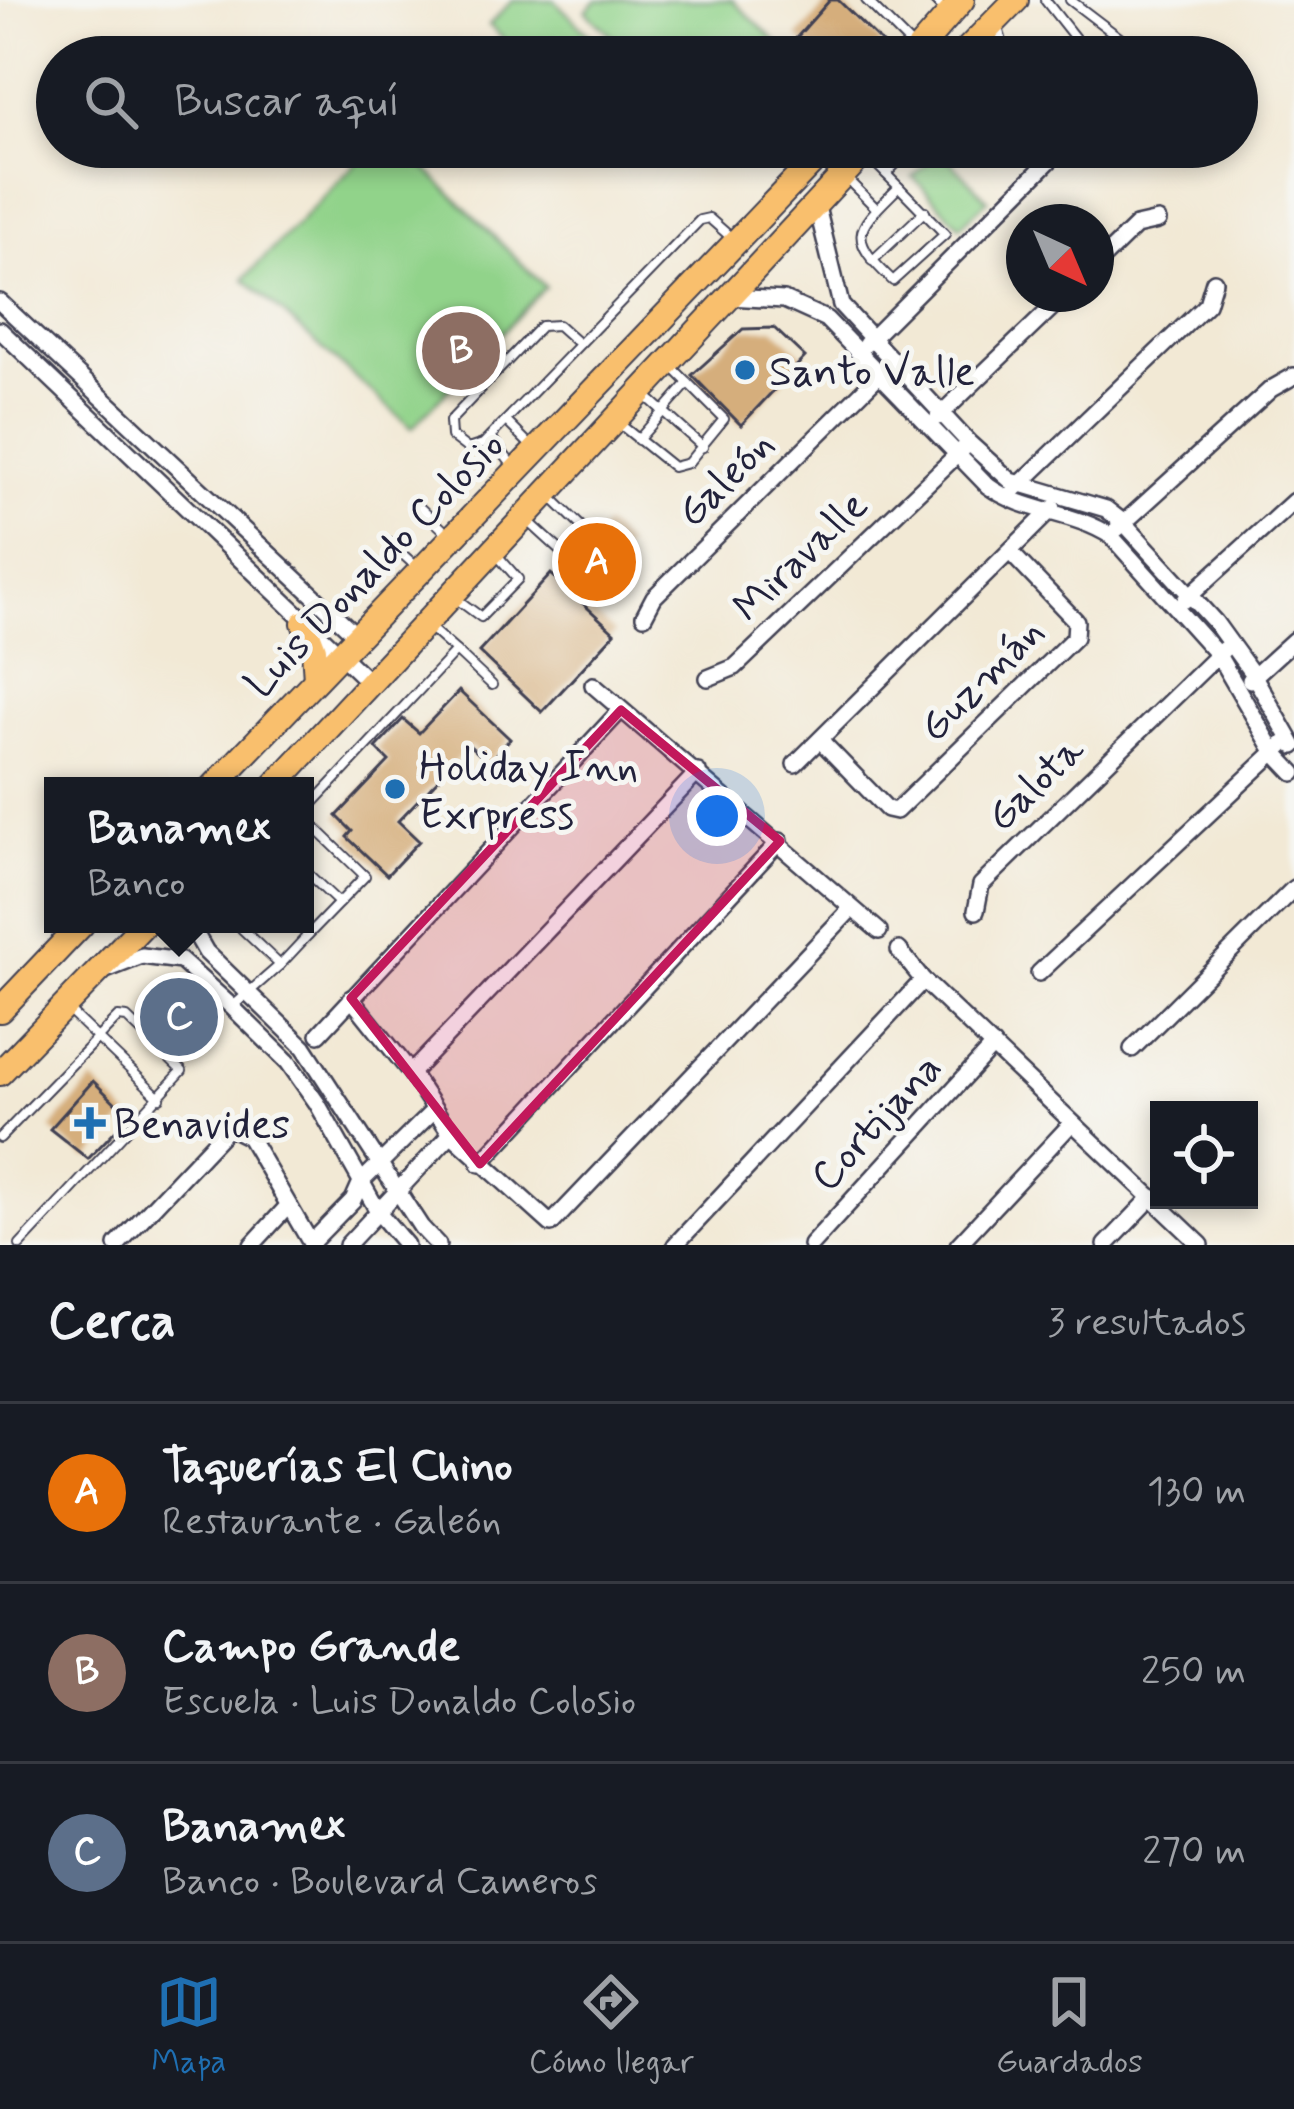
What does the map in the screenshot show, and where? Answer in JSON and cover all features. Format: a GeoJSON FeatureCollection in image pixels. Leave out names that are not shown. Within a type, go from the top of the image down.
{"type":"FeatureCollection","features":[{"type":"Feature","properties":{"kind":"main road"},"geometry":{"type":"LineString","coordinates":[[982,36],[1016,0]]}},
{"type":"Feature","properties":{"kind":"main road"},"geometry":{"type":"LineString","coordinates":[[927,36],[948,5]]}},
{"type":"Feature","properties":{"kind":"main road","name":"Luis Donaldo Colosio"},"geometry":{"type":"LineString","coordinates":[[223,777],[807,168]]}},
{"type":"Feature","properties":{"kind":"main road","name":"Luis Donaldo Colosio"},"geometry":{"type":"LineString","coordinates":[[282,777],[850,168]]}},
{"type":"Feature","properties":{"kind":"main road"},"geometry":{"type":"LineString","coordinates":[[567,473],[555,452],[573,410]]}},
{"type":"Feature","properties":{"kind":"main road"},"geometry":{"type":"LineString","coordinates":[[501,545],[526,488],[515,471]]}},
{"type":"Feature","properties":{"kind":"main road"},"geometry":{"type":"LineString","coordinates":[[304,623],[314,649],[316,680]]}},
{"type":"Feature","properties":{"kind":"main road"},"geometry":{"type":"LineString","coordinates":[[0,1010],[73,933]]}},
{"type":"Feature","properties":{"kind":"main road"},"geometry":{"type":"LineString","coordinates":[[0,1073],[136,933]]}},
{"type":"Feature","properties":{"kind":"street"},"geometry":{"type":"LineString","coordinates":[[858,352],[1043,168]]}},
{"type":"Feature","properties":{"kind":"street"},"geometry":{"type":"LineString","coordinates":[[816,202],[841,304],[892,362],[956,456],[1007,500],[1111,536],[1177,608],[1255,676],[1291,742],[1039,974]]}},
{"type":"Feature","properties":{"kind":"street"},"geometry":{"type":"LineString","coordinates":[[1114,247],[1136,226],[1158,221]]}},
{"type":"Feature","properties":{"kind":"street"},"geometry":{"type":"LineString","coordinates":[[1007,500],[1207,304],[1214,281]]}},
{"type":"Feature","properties":{"kind":"street"},"geometry":{"type":"LineString","coordinates":[[721,305],[784,300],[826,319],[878,376],[1019,484],[1106,509],[1124,523],[1191,596],[1224,649],[1238,690],[1275,753],[1294,773]]}},
{"type":"Feature","properties":{"kind":"street"},"geometry":{"type":"LineString","coordinates":[[0,302],[166,457],[349,646],[370,683]]}},
{"type":"Feature","properties":{"kind":"street"},"geometry":{"type":"LineString","coordinates":[[826,319],[841,304]]}},
{"type":"Feature","properties":{"kind":"street"},"geometry":{"type":"LineString","coordinates":[[935,420],[1047,312]]}},
{"type":"Feature","properties":{"kind":"street"},"geometry":{"type":"LineString","coordinates":[[0,330],[304,623],[349,646]]}},
{"type":"Feature","properties":{"kind":"street","name":"Galeón"},"geometry":{"type":"LineString","coordinates":[[644,616],[654,597],[892,362]]}},
{"type":"Feature","properties":{"kind":"street"},"geometry":{"type":"LineString","coordinates":[[1111,536],[1271,389],[1294,376]]}},
{"type":"Feature","properties":{"kind":"street","name":"Miravalle"},"geometry":{"type":"LineString","coordinates":[[708,678],[735,667],[969,443]]}},
{"type":"Feature","properties":{"kind":"street"},"geometry":{"type":"LineString","coordinates":[[150,475],[166,457]]}},
{"type":"Feature","properties":{"kind":"street"},"geometry":{"type":"LineString","coordinates":[[1010,552],[1062,496]]}},
{"type":"Feature","properties":{"kind":"street"},"geometry":{"type":"LineString","coordinates":[[1177,608],[1294,501]]}},
{"type":"Feature","properties":{"kind":"street","name":"Guzmán"},"geometry":{"type":"LineString","coordinates":[[1010,552],[1076,621],[1075,637],[896,811],[887,809],[820,740],[1010,552]]}},
{"type":"Feature","properties":{"kind":"street"},"geometry":{"type":"LineString","coordinates":[[1238,690],[1294,640]]}},
{"type":"Feature","properties":{"kind":"street","name":"Galota"},"geometry":{"type":"LineString","coordinates":[[976,911],[981,885],[1224,649]]}},
{"type":"Feature","properties":{"kind":"street"},"geometry":{"type":"LineString","coordinates":[[593,685],[780,841],[879,931]]}},
{"type":"Feature","properties":{"kind":"street"},"geometry":{"type":"LineString","coordinates":[[319,1034],[621,710]]}},
{"type":"Feature","properties":{"kind":"street"},"geometry":{"type":"LineString","coordinates":[[795,764],[820,740]]}},
{"type":"Feature","properties":{"kind":"street"},"geometry":{"type":"LineString","coordinates":[[411,1072],[698,772]]}},
{"type":"Feature","properties":{"kind":"street"},"geometry":{"type":"LineString","coordinates":[[480,1164],[780,841]]}},
{"type":"Feature","properties":{"kind":"street"},"geometry":{"type":"LineString","coordinates":[[1132,1049],[1294,888]]}},
{"type":"Feature","properties":{"kind":"street"},"geometry":{"type":"LineString","coordinates":[[350,998],[411,1072],[432,1112],[451,1134],[551,1224],[851,909]]}},
{"type":"Feature","properties":{"kind":"street"},"geometry":{"type":"LineString","coordinates":[[195,933],[206,952],[304,1047],[438,1245]]}},
{"type":"Feature","properties":{"kind":"street"},"geometry":{"type":"LineString","coordinates":[[899,950],[923,980],[1150,1195]]}},
{"type":"Feature","properties":{"kind":"street"},"geometry":{"type":"LineString","coordinates":[[98,973],[142,956],[171,958],[189,967],[287,1062],[346,1146],[379,1213],[406,1245]]}},
{"type":"Feature","properties":{"kind":"street"},"geometry":{"type":"LineString","coordinates":[[675,1245],[923,980]]}},
{"type":"Feature","properties":{"kind":"street","name":"Cortijana"},"geometry":{"type":"LineString","coordinates":[[811,1245],[993,1046]]}},
{"type":"Feature","properties":{"kind":"street"},"geometry":{"type":"LineString","coordinates":[[287,1062],[304,1047]]}},
{"type":"Feature","properties":{"kind":"street"},"geometry":{"type":"LineString","coordinates":[[117,1245],[225,1131],[233,1129],[249,1138],[312,1244],[353,1200],[361,1182],[432,1112]]}},
{"type":"Feature","properties":{"kind":"street"},"geometry":{"type":"LineString","coordinates":[[958,1245],[1071,1124]]}},
{"type":"Feature","properties":{"kind":"street"},"geometry":{"type":"LineString","coordinates":[[347,1245],[451,1134]]}},
{"type":"Feature","properties":{"kind":"street"},"geometry":{"type":"LineString","coordinates":[[1106,1245],[1150,1199]]}},
{"type":"Feature","properties":{"kind":"street"},"geometry":{"type":"LineString","coordinates":[[252,1245],[287,1208]]}},
{"type":"Feature","properties":{"kind":"street"},"geometry":{"type":"LineString","coordinates":[[1164,1209],[1201,1245]]}},
{"type":"Feature","properties":{"kind":"lane"},"geometry":{"type":"LineString","coordinates":[[866,0],[899,36]]}},
{"type":"Feature","properties":{"kind":"lane"},"geometry":{"type":"LineString","coordinates":[[1045,0],[1076,36]]}},
{"type":"Feature","properties":{"kind":"lane"},"geometry":{"type":"LineString","coordinates":[[1062,16],[1072,2],[1117,36]]}},
{"type":"Feature","properties":{"kind":"lane"},"geometry":{"type":"LineString","coordinates":[[995,23],[1003,36]]}},
{"type":"Feature","properties":{"kind":"lane"},"geometry":{"type":"LineString","coordinates":[[881,168],[945,234],[902,278],[892,281],[872,261],[858,235],[899,187]]}},
{"type":"Feature","properties":{"kind":"lane"},"geometry":{"type":"LineString","coordinates":[[886,174],[892,168]]}},
{"type":"Feature","properties":{"kind":"lane"},"geometry":{"type":"LineString","coordinates":[[843,175],[878,208]]}},
{"type":"Feature","properties":{"kind":"lane"},"geometry":{"type":"LineString","coordinates":[[872,261],[925,211]]}},
{"type":"Feature","properties":{"kind":"lane"},"geometry":{"type":"LineString","coordinates":[[579,344],[558,325],[541,326],[450,421],[451,436],[468,448],[491,437],[704,218],[736,242]]}},
{"type":"Feature","properties":{"kind":"lane"},"geometry":{"type":"LineString","coordinates":[[616,421],[673,467],[688,463],[703,447],[724,419],[668,363]]}},
{"type":"Feature","properties":{"kind":"lane"},"geometry":{"type":"LineString","coordinates":[[638,440],[688,383]]}},
{"type":"Feature","properties":{"kind":"lane"},"geometry":{"type":"LineString","coordinates":[[642,392],[703,447]]}},
{"type":"Feature","properties":{"kind":"lane"},"geometry":{"type":"LineString","coordinates":[[506,422],[535,450]]}},
{"type":"Feature","properties":{"kind":"lane"},"geometry":{"type":"LineString","coordinates":[[491,437],[507,452],[515,471]]}},
{"type":"Feature","properties":{"kind":"lane"},"geometry":{"type":"LineString","coordinates":[[526,519],[568,554],[583,547],[584,529],[548,494]]}},
{"type":"Feature","properties":{"kind":"lane"},"geometry":{"type":"LineString","coordinates":[[415,503],[451,537]]}},
{"type":"Feature","properties":{"kind":"lane"},"geometry":{"type":"LineString","coordinates":[[390,543],[420,571]]}},
{"type":"Feature","properties":{"kind":"lane"},"geometry":{"type":"LineString","coordinates":[[453,596],[481,617],[518,579],[501,545]]}},
{"type":"Feature","properties":{"kind":"lane"},"geometry":{"type":"LineString","coordinates":[[426,624],[492,685]]}},
{"type":"Feature","properties":{"kind":"lane"},"geometry":{"type":"LineString","coordinates":[[314,805],[456,651]]}},
{"type":"Feature","properties":{"kind":"lane"},"geometry":{"type":"LineString","coordinates":[[314,826],[365,874],[314,929]]}},
{"type":"Feature","properties":{"kind":"lane"},"geometry":{"type":"LineString","coordinates":[[314,833],[317,830]]}},
{"type":"Feature","properties":{"kind":"lane"},"geometry":{"type":"LineString","coordinates":[[314,880],[339,903]]}},
{"type":"Feature","properties":{"kind":"lane"},"geometry":{"type":"LineString","coordinates":[[246,933],[280,964]]}},
{"type":"Feature","properties":{"kind":"lane"},"geometry":{"type":"LineString","coordinates":[[232,1007],[308,935]]}},
{"type":"Feature","properties":{"kind":"lane"},"geometry":{"type":"LineString","coordinates":[[65,1007],[160,1098]]}},
{"type":"Feature","properties":{"kind":"lane"},"geometry":{"type":"LineString","coordinates":[[0,1138],[113,1020],[127,1018],[182,1071],[20,1245]]}},
{"type":"Feature","properties":{"kind":"highlighted area"},"geometry":{"type":"Polygon","coordinates":[[[621,710],[780,841],[480,1164],[351,998],[621,710]]]}},
{"type":"Feature","properties":{"kind":"green space"},"geometry":{"type":"Polygon","coordinates":[[[513,0],[554,0],[591,36],[500,36],[489,25],[513,0]]]}},
{"type":"Feature","properties":{"kind":"green space"},"geometry":{"type":"Polygon","coordinates":[[[597,0],[732,0],[770,36],[612,36],[586,11],[597,0]]]}},
{"type":"Feature","properties":{"kind":"green space"},"geometry":{"type":"Polygon","coordinates":[[[352,168],[425,168],[545,287],[412,428],[244,279],[352,168]]]}},
{"type":"Feature","properties":{"kind":"green space"},"geometry":{"type":"Polygon","coordinates":[[[923,168],[957,168],[988,200],[960,226],[913,177],[923,168]]]}},
{"type":"Feature","properties":{"kind":"building"},"geometry":{"type":"Polygon","coordinates":[[[830,0],[838,0],[875,36],[798,36],[830,0]]]}},
{"type":"Feature","properties":{"kind":"building","name":"Santo Valle"},"geometry":{"type":"Polygon","coordinates":[[[774,328],[805,357],[741,425],[692,375],[743,329],[774,328]]]}},
{"type":"Feature","properties":{"kind":"building"},"geometry":{"type":"Polygon","coordinates":[[[605,525],[627,546],[577,598],[615,633],[542,712],[479,652],[551,574],[562,584],[604,541],[597,534],[605,525]]]}},
{"type":"Feature","properties":{"kind":"building","name":"Holiday Inn Exrpress"},"geometry":{"type":"Polygon","coordinates":[[[459,691],[510,739],[488,762],[470,746],[398,821],[419,841],[387,875],[347,837],[352,831],[337,816],[389,761],[376,748],[403,719],[419,733],[459,691]]]}},
{"type":"Feature","properties":{"kind":"building"},"geometry":{"type":"Polygon","coordinates":[[[166,987],[210,1026],[192,1046],[147,1007],[166,987]]]}},
{"type":"Feature","properties":{"kind":"building","name":"Benavides"},"geometry":{"type":"Polygon","coordinates":[[[93,1081],[129,1116],[88,1159],[50,1129],[93,1081]]]}},
{"type":"Feature","properties":{"kind":"place","name":"Campo Grande"},"geometry":{"type":"Point","coordinates":[461,351]}},
{"type":"Feature","properties":{"kind":"place","name":"Santo Valle"},"geometry":{"type":"Point","coordinates":[745,370]}},
{"type":"Feature","properties":{"kind":"place","name":"Taquerías El Chino"},"geometry":{"type":"Point","coordinates":[597,562]}},
{"type":"Feature","properties":{"kind":"place","name":"Holiday Inn Exrpress"},"geometry":{"type":"Point","coordinates":[395,789]}},
{"type":"Feature","properties":{"kind":"place","name":"Banamex"},"geometry":{"type":"Point","coordinates":[179,1017]}},
{"type":"Feature","properties":{"kind":"place","name":"Benavides"},"geometry":{"type":"Point","coordinates":[90,1123]}}]}
